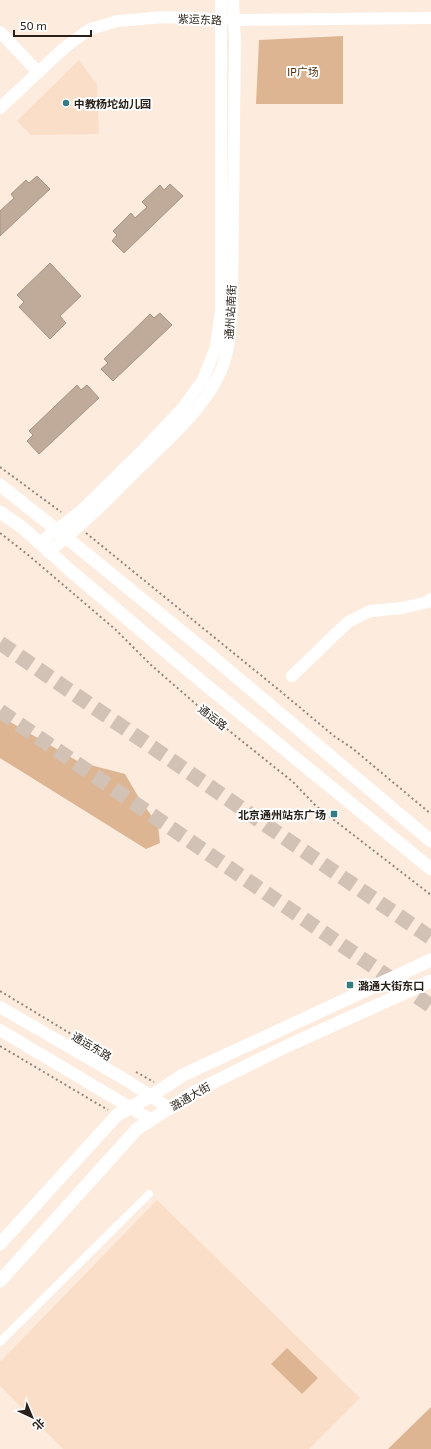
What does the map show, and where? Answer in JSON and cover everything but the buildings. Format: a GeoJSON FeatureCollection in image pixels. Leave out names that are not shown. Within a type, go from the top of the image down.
{"type":"FeatureCollection","features":[{"type":"Feature","properties":{"kind":"main road","name":"通州站南街"},"geometry":{"type":"LineString","coordinates":[[44,548],[56,529],[80,511],[144,449],[181,410],[204,380],[216,346],[220,311],[221,0]]}},
{"type":"Feature","properties":{"kind":"main road","name":"通州站南街"},"geometry":{"type":"LineString","coordinates":[[44,548],[67,538],[192,416],[216,381],[226,356],[230,332],[232,299],[233,0]]}},
{"type":"Feature","properties":{"kind":"main road","name":"紫运东路"},"geometry":{"type":"LineString","coordinates":[[0,108],[64,48],[90,29],[118,21],[164,17],[234,20],[431,18]]}},
{"type":"Feature","properties":{"kind":"main road"},"geometry":{"type":"LineString","coordinates":[[0,32],[38,72]]}},
{"type":"Feature","properties":{"kind":"main road"},"geometry":{"type":"LineString","coordinates":[[0,485],[214,658],[265,703],[431,841]]}},
{"type":"Feature","properties":{"kind":"main road","name":"通运路"},"geometry":{"type":"LineString","coordinates":[[0,512],[23,528],[44,548],[189,671],[431,869]]}},
{"type":"Feature","properties":{"kind":"main road"},"geometry":{"type":"LineString","coordinates":[[292,676],[348,622],[370,611],[402,608],[428,602],[431,599]]}},
{"type":"Feature","properties":{"kind":"main road","name":"潞通大街"},"geometry":{"type":"LineString","coordinates":[[0,1244],[117,1115],[151,1096],[183,1075],[431,960]]}},
{"type":"Feature","properties":{"kind":"main road","name":"潞通大街"},"geometry":{"type":"LineString","coordinates":[[0,1281],[137,1129],[196,1091],[289,1045],[431,981]]}},
{"type":"Feature","properties":{"kind":"main road","name":"通运东路"},"geometry":{"type":"LineString","coordinates":[[0,1007],[169,1108]]}},
{"type":"Feature","properties":{"kind":"main road"},"geometry":{"type":"LineString","coordinates":[[0,1030],[151,1120]]}},
{"type":"Feature","properties":{"kind":"street"},"geometry":{"type":"LineString","coordinates":[[0,1342],[149,1194]]}},
{"type":"Feature","properties":{"kind":"path"},"geometry":{"type":"LineString","coordinates":[[0,467],[69,519]]}},
{"type":"Feature","properties":{"kind":"path"},"geometry":{"type":"LineString","coordinates":[[79,527],[334,736],[352,748],[431,814]]}},
{"type":"Feature","properties":{"kind":"path","name":"通运路"},"geometry":{"type":"LineString","coordinates":[[0,533],[27,554],[110,625],[151,665],[198,705],[293,782],[316,806],[431,895]]}},
{"type":"Feature","properties":{"kind":"path","name":"通运东路"},"geometry":{"type":"LineString","coordinates":[[0,991],[97,1049]]}},
{"type":"Feature","properties":{"kind":"path"},"geometry":{"type":"LineString","coordinates":[[0,1046],[117,1115]]}},
{"type":"Feature","properties":{"kind":"path"},"geometry":{"type":"LineString","coordinates":[[136,1072],[164,1087]]}},
{"type":"Feature","properties":{"kind":"shaded area","name":"中教杨坨幼儿园"},"geometry":{"type":"Polygon","coordinates":[[[79,60],[97,85],[99,134],[31,135],[17,121],[79,60]]]}},
{"type":"Feature","properties":{"kind":"shaded area"},"geometry":{"type":"Polygon","coordinates":[[[157,1200],[360,1398],[309,1449],[63,1449],[0,1386],[0,1362],[157,1200]]]}},
{"type":"Feature","properties":{"kind":"green space","name":"IP广场"},"geometry":{"type":"Polygon","coordinates":[[[343,36],[343,104],[256,104],[259,40],[343,36]]]}},
{"type":"Feature","properties":{"kind":"green space"},"geometry":{"type":"Polygon","coordinates":[[[0,716],[79,762],[125,774],[139,798],[158,825],[160,843],[146,849],[0,758],[0,716]]]}},
{"type":"Feature","properties":{"kind":"green space"},"geometry":{"type":"Polygon","coordinates":[[[287,1348],[318,1378],[302,1394],[271,1364],[287,1348]]]}},
{"type":"Feature","properties":{"kind":"green space"},"geometry":{"type":"Polygon","coordinates":[[[431,1407],[431,1449],[388,1449],[431,1407]]]}},
{"type":"Feature","properties":{"kind":"tunnel"},"geometry":{"type":"LineString","coordinates":[[0,643],[431,938]]}},
{"type":"Feature","properties":{"kind":"tunnel"},"geometry":{"type":"LineString","coordinates":[[0,711],[431,1006]]}},
{"type":"Feature","properties":{"kind":"place","name":"中教杨坨幼儿园"},"geometry":{"type":"Point","coordinates":[66,103]}},
{"type":"Feature","properties":{"kind":"place","name":"北京通州站东广场"},"geometry":{"type":"Point","coordinates":[334,814]}},
{"type":"Feature","properties":{"kind":"place","name":"潞通大街东口"},"geometry":{"type":"Point","coordinates":[350,985]}}]}
